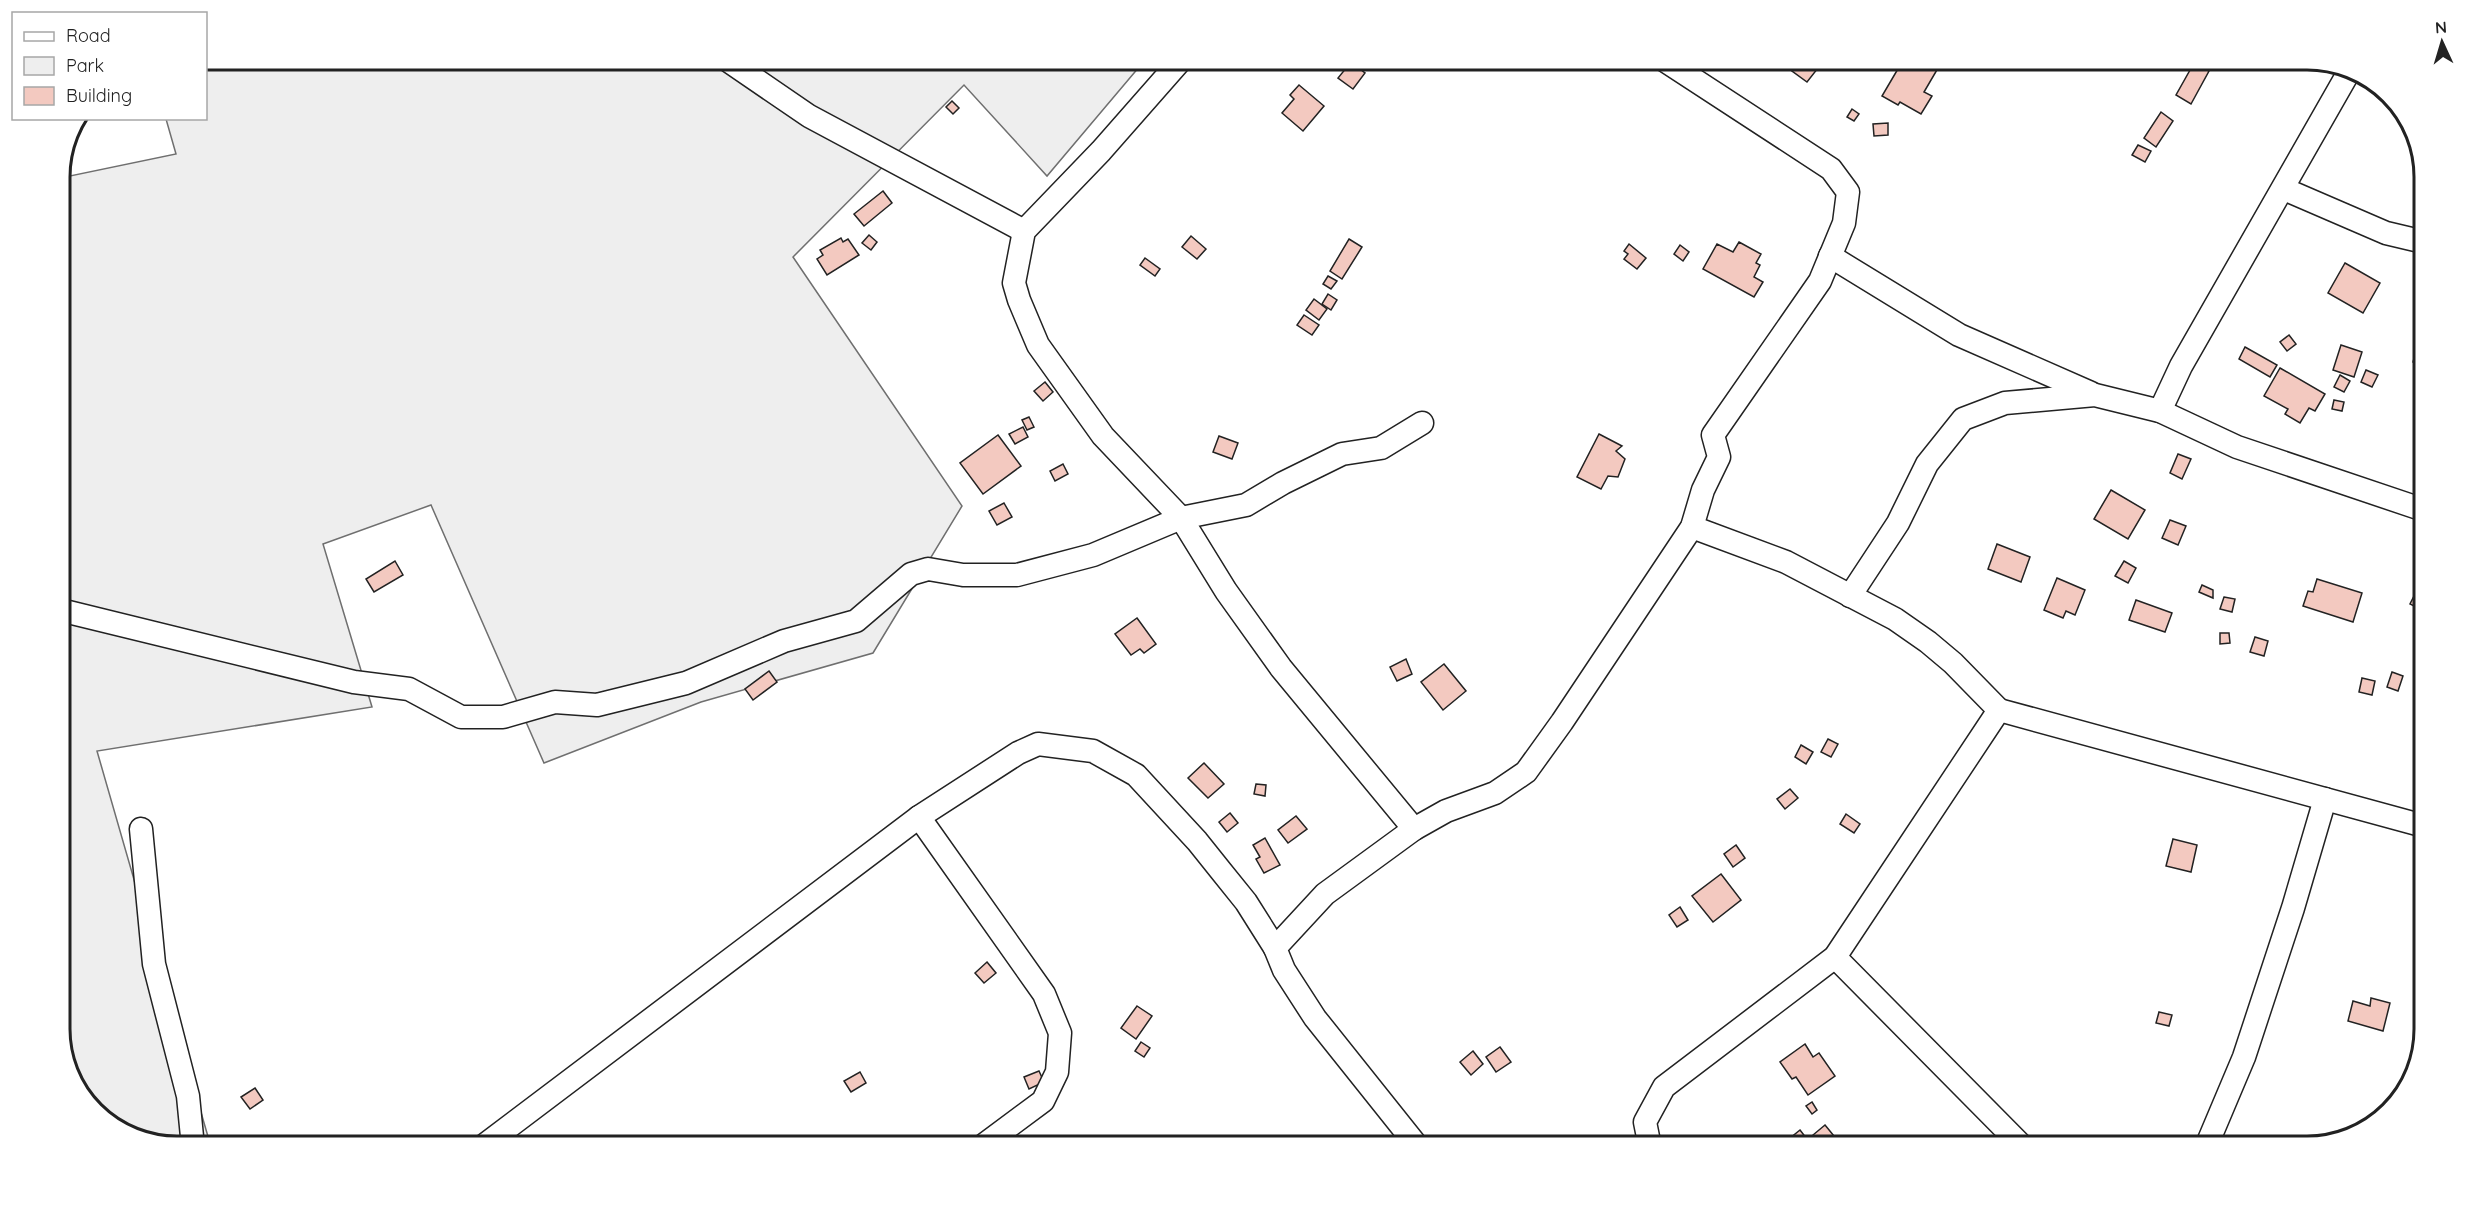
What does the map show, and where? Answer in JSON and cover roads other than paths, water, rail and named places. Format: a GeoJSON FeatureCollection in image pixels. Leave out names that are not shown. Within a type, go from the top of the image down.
{"type":"FeatureCollection","features":[{"type":"Feature","properties":{"kind":"street"},"geometry":{"type":"LineString","coordinates":[[742,70],[809,116],[1024,231]]}},
{"type":"Feature","properties":{"kind":"street"},"geometry":{"type":"LineString","coordinates":[[1172,70],[1101,152],[1024,231],[1014,283],[1038,345],[1103,436],[1181,518],[1226,591],[1281,668],[1414,829]]}},
{"type":"Feature","properties":{"kind":"street"},"geometry":{"type":"LineString","coordinates":[[1275,948],[1324,894],[1414,829],[1446,811],[1495,794],[1526,772],[1562,723],[1692,527],[1703,490],[1719,457],[1713,435],[1820,281],[1844,223],[1848,192],[1831,169],[1679,70]]}},
{"type":"Feature","properties":{"kind":"street"},"geometry":{"type":"LineString","coordinates":[[2160,411],[2181,366],[2346,78]]}},
{"type":"Feature","properties":{"kind":"street"},"geometry":{"type":"LineString","coordinates":[[2284,189],[2386,233],[2413,239]]}},
{"type":"Feature","properties":{"kind":"street"},"geometry":{"type":"LineString","coordinates":[[1830,256],[1959,335],[2095,395],[2160,411],[2237,447],[2413,506]]}},
{"type":"Feature","properties":{"kind":"street"},"geometry":{"type":"LineString","coordinates":[[1850,596],[1898,523],[1927,464],[1963,419],[2005,403],[2095,395]]}},
{"type":"Feature","properties":{"kind":"street"},"geometry":{"type":"LineString","coordinates":[[71,613],[354,682],[409,689],[461,717],[503,717],[555,702],[597,705],[686,683],[784,641],[856,621],[911,574],[928,569],[963,575],[1017,575],[1093,555],[1181,518],[1246,505],[1283,483],[1342,454],[1381,448],[1422,423]]}},
{"type":"Feature","properties":{"kind":"street"},"geometry":{"type":"LineString","coordinates":[[1692,527],[1786,562],[1895,619],[1929,642],[1999,710],[2414,823]]}},
{"type":"Feature","properties":{"kind":"street"},"geometry":{"type":"LineString","coordinates":[[1648,1136],[1645,1122],[1664,1087],[1835,957],[1999,710]]}},
{"type":"Feature","properties":{"kind":"street"},"geometry":{"type":"LineString","coordinates":[[497,1136],[920,817],[1018,753],[1038,744],[1093,751],[1136,775],[1197,841],[1246,902],[1275,948],[1284,970],[1315,1018],[1409,1136]]}},
{"type":"Feature","properties":{"kind":"street"},"geometry":{"type":"LineString","coordinates":[[2211,1136],[2244,1057],[2293,908],[2325,799]]}},
{"type":"Feature","properties":{"kind":"street"},"geometry":{"type":"LineString","coordinates":[[920,817],[1044,994],[1060,1033],[1056,1072],[1043,1101],[996,1136]]}},
{"type":"Feature","properties":{"kind":"street"},"geometry":{"type":"LineString","coordinates":[[141,829],[154,964],[188,1096],[192,1136]]}},
{"type":"Feature","properties":{"kind":"street"},"geometry":{"type":"LineString","coordinates":[[1835,957],[2012,1136]]}}]}
